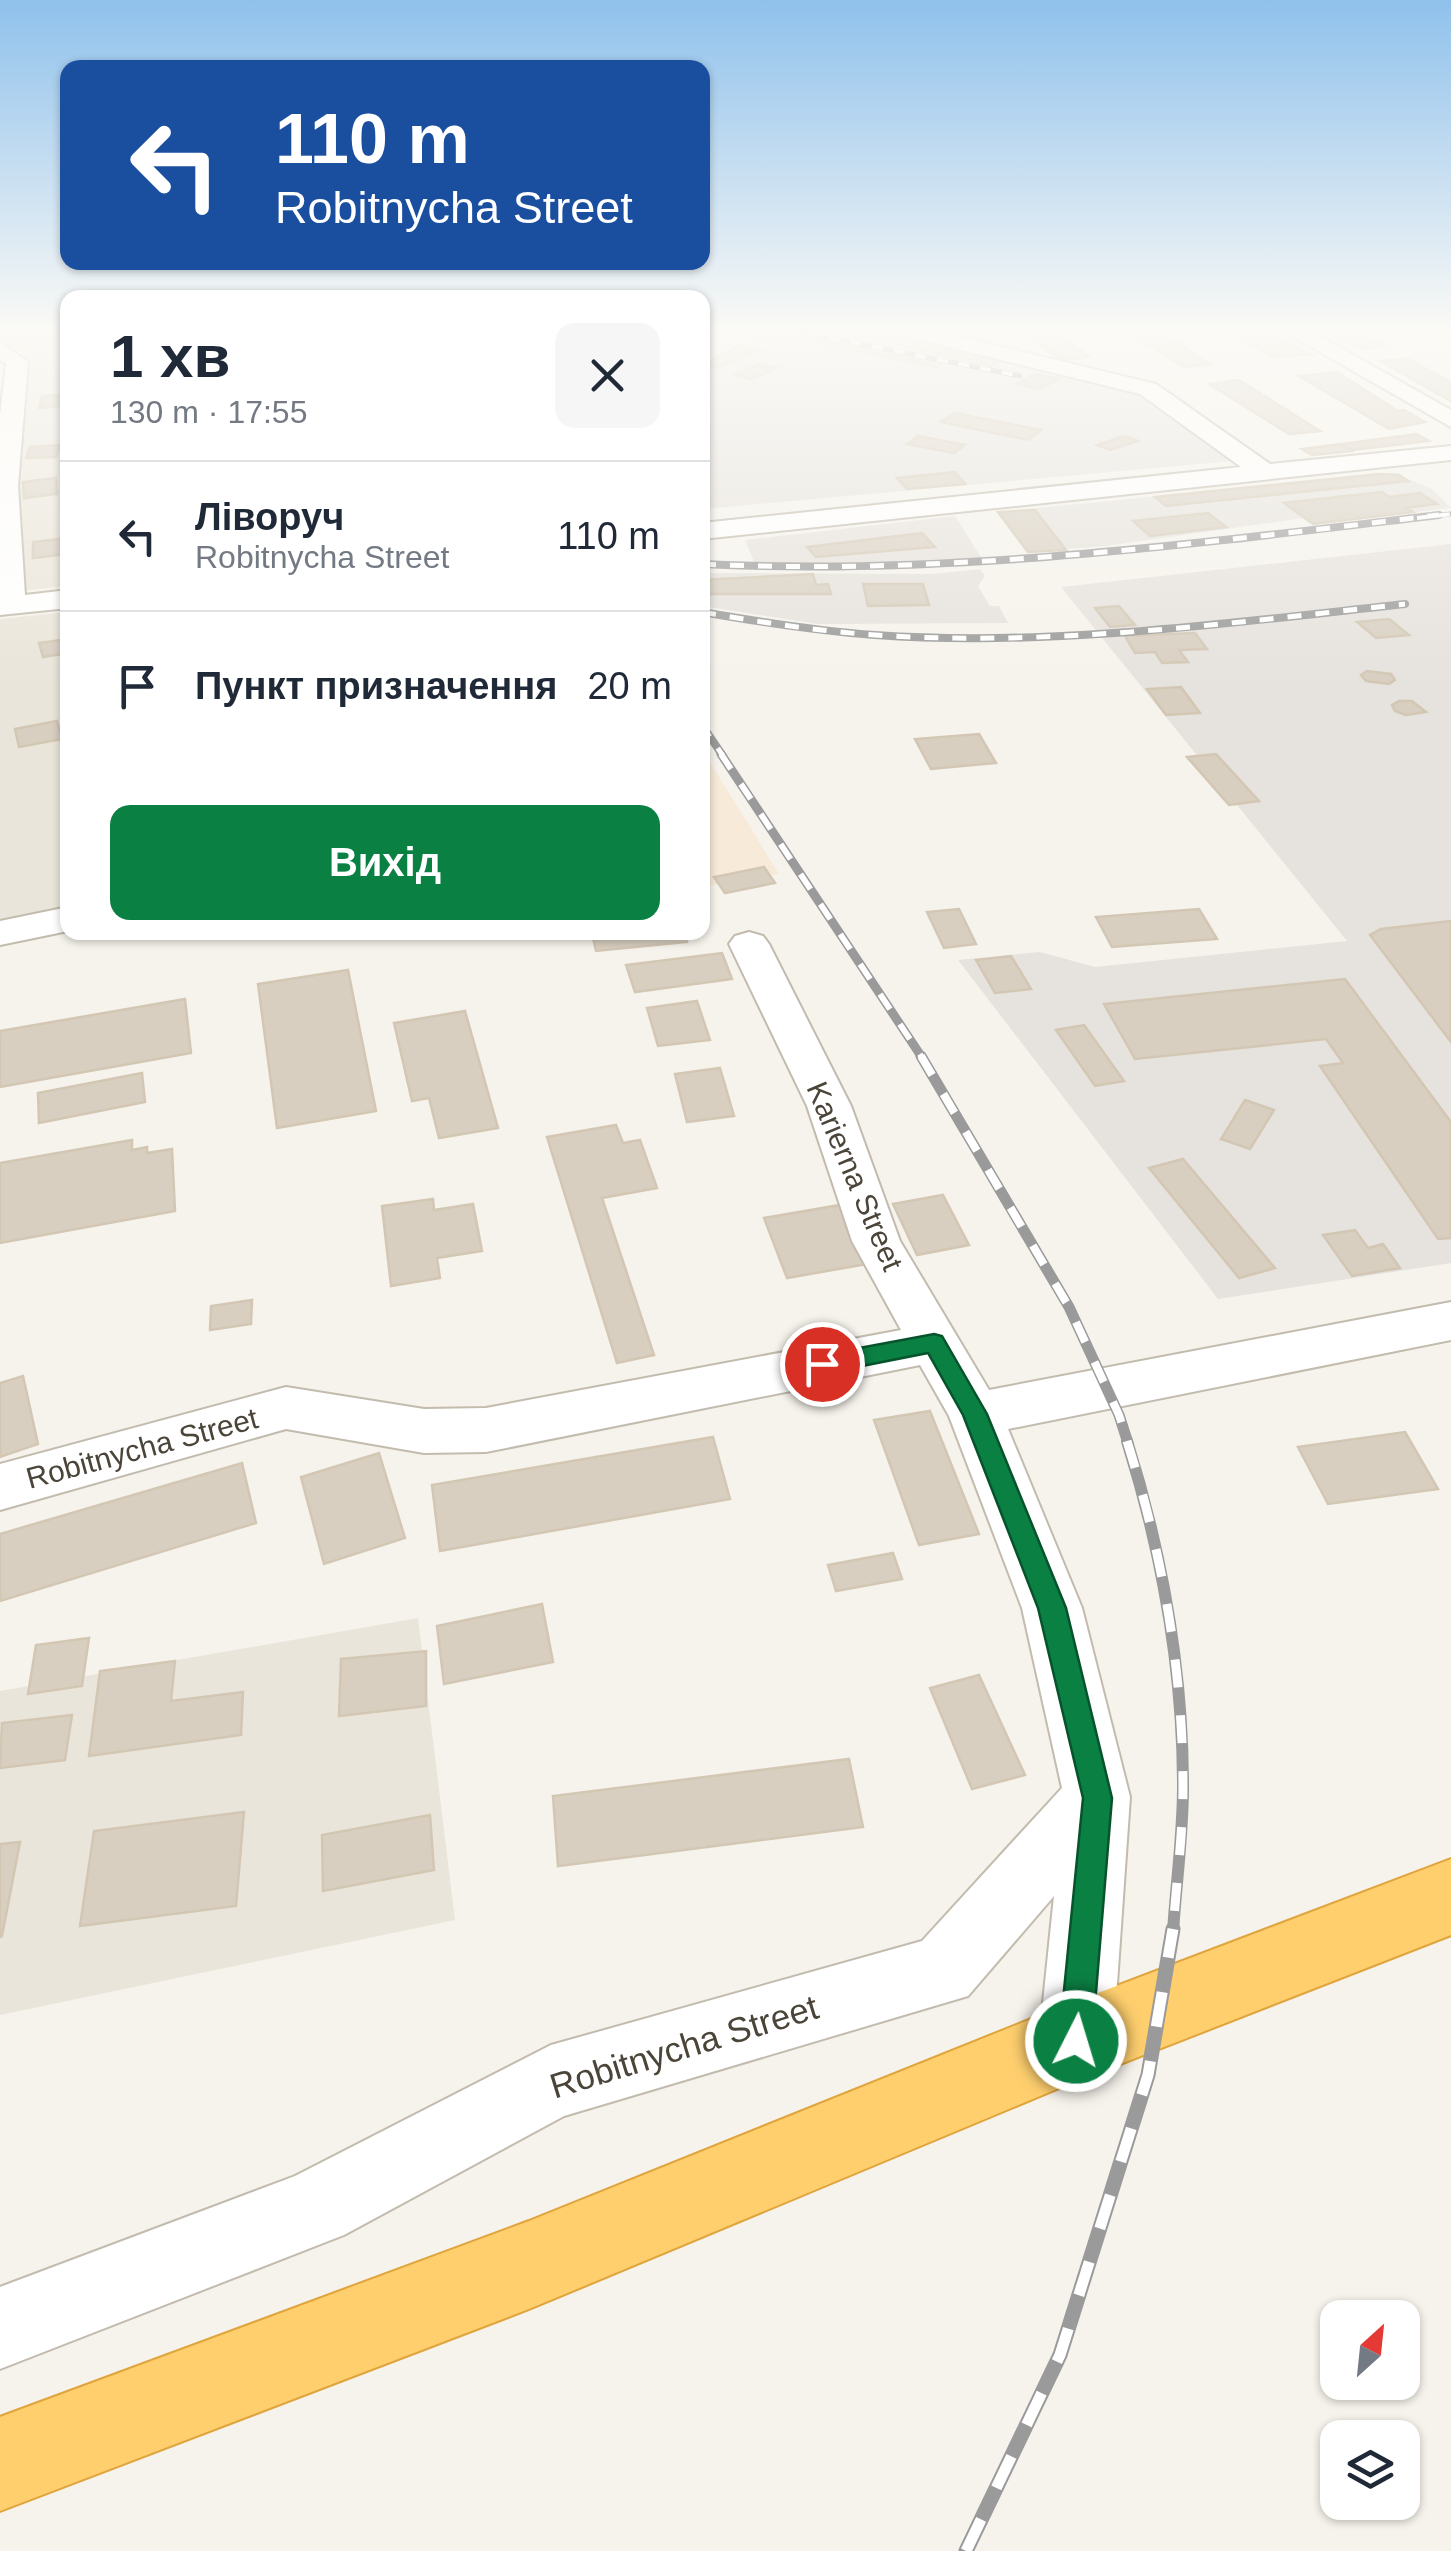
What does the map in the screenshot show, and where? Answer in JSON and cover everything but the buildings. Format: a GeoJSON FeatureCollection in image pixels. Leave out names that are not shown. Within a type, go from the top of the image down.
{"type":"FeatureCollection","features":[{"type":"Feature","properties":{"kind":"highway"},"geometry":{"type":"LineString","coordinates":[[0,2464],[529,2265],[1076,2041],[1451,1897]]}},
{"type":"Feature","properties":{"kind":"street"},"geometry":{"type":"LineString","coordinates":[[5,448],[6,605],[60,599]]}},
{"type":"Feature","properties":{"kind":"street"},"geometry":{"type":"LineString","coordinates":[[1231,448],[1266,473]]}},
{"type":"Feature","properties":{"kind":"street"},"geometry":{"type":"LineString","coordinates":[[710,531],[1451,453]]}},
{"type":"Feature","properties":{"kind":"street"},"geometry":{"type":"LineString","coordinates":[[1410,457],[1440,484]]}},
{"type":"Feature","properties":{"kind":"street"},"geometry":{"type":"LineString","coordinates":[[0,932],[60,921]]}},
{"type":"Feature","properties":{"kind":"street","name":"Karierna Street"},"geometry":{"type":"LineString","coordinates":[[748,944],[829,1106],[876,1241],[975,1414],[1052,1608],[1098,1798],[1076,2041]]}},
{"type":"Feature","properties":{"kind":"street"},"geometry":{"type":"LineString","coordinates":[[975,1414],[1451,1321]]}},
{"type":"Feature","properties":{"kind":"street","name":"Robitnycha Street"},"geometry":{"type":"LineString","coordinates":[[0,1487],[286,1408],[424,1432],[486,1430],[934,1343]]}},
{"type":"Feature","properties":{"kind":"street","name":"Robitnycha Street"},"geometry":{"type":"LineString","coordinates":[[0,2328],[316,2207],[551,2082],[942,1970],[1098,1798]]}},
{"type":"Feature","properties":{"kind":"shaded area"},"geometry":{"type":"Polygon","coordinates":[[[18,448],[60,448],[60,587],[0,593],[18,448]]]}},
{"type":"Feature","properties":{"kind":"shaded area"},"geometry":{"type":"Polygon","coordinates":[[[710,448],[1214,448],[1232,461],[710,508],[710,448]]]}},
{"type":"Feature","properties":{"kind":"shaded area"},"geometry":{"type":"Polygon","coordinates":[[[1399,475],[1432,489],[1451,508],[1313,524],[1304,518],[1105,546],[1028,552],[998,512],[1399,475]]]}},
{"type":"Feature","properties":{"kind":"shaded area"},"geometry":{"type":"Polygon","coordinates":[[[955,516],[983,560],[930,566],[755,564],[745,540],[955,516]]]}},
{"type":"Feature","properties":{"kind":"shaded area"},"geometry":{"type":"Polygon","coordinates":[[[1451,544],[1451,1263],[1218,1299],[958,960],[1040,952],[1095,967],[1347,941],[1061,587],[1451,544]]]}},
{"type":"Feature","properties":{"kind":"shaded area"},"geometry":{"type":"Polygon","coordinates":[[[980,569],[985,576],[978,586],[990,606],[999,606],[1008,623],[817,624],[710,607],[710,573],[933,574],[980,569]]]}},
{"type":"Feature","properties":{"kind":"shaded area"},"geometry":{"type":"Polygon","coordinates":[[[60,613],[60,912],[0,925],[0,619],[60,613]]]}},
{"type":"Feature","properties":{"kind":"shaded area"},"geometry":{"type":"Polygon","coordinates":[[[710,762],[779,874],[710,886],[710,762]]]}},
{"type":"Feature","properties":{"kind":"shaded area"},"geometry":{"type":"Polygon","coordinates":[[[418,1618],[455,1920],[0,2015],[0,1691],[418,1618]]]}},
{"type":"Feature","properties":{"kind":"railway"},"geometry":{"type":"LineString","coordinates":[[1417,518],[1451,514]]}},
{"type":"Feature","properties":{"kind":"railway"},"geometry":{"type":"LineString","coordinates":[[710,564],[887,565],[1071,555],[1439,515]]}},
{"type":"Feature","properties":{"kind":"railway"},"geometry":{"type":"LineString","coordinates":[[710,613],[853,633],[1008,638],[1141,631],[1405,604]]}},
{"type":"Feature","properties":{"kind":"railway"},"geometry":{"type":"LineString","coordinates":[[710,737],[723,756]]}},
{"type":"Feature","properties":{"kind":"railway"},"geometry":{"type":"LineString","coordinates":[[721,754],[923,1059]]}},
{"type":"Feature","properties":{"kind":"railway"},"geometry":{"type":"LineString","coordinates":[[921,1056],[1069,1307],[1128,1443]]}},
{"type":"Feature","properties":{"kind":"railway"},"geometry":{"type":"LineString","coordinates":[[1127,1441],[1151,1526],[1175,1655],[1183,1805],[1173,1932]]}},
{"type":"Feature","properties":{"kind":"railway"},"geometry":{"type":"LineString","coordinates":[[966,2551],[1060,2355],[1148,2075],[1173,1929]]}},
{"type":"Feature","properties":{"kind":"route"},"geometry":{"type":"LineString","coordinates":[[822,1364],[934,1343],[975,1414],[1052,1608],[1098,1798],[1076,2041]]}}]}
